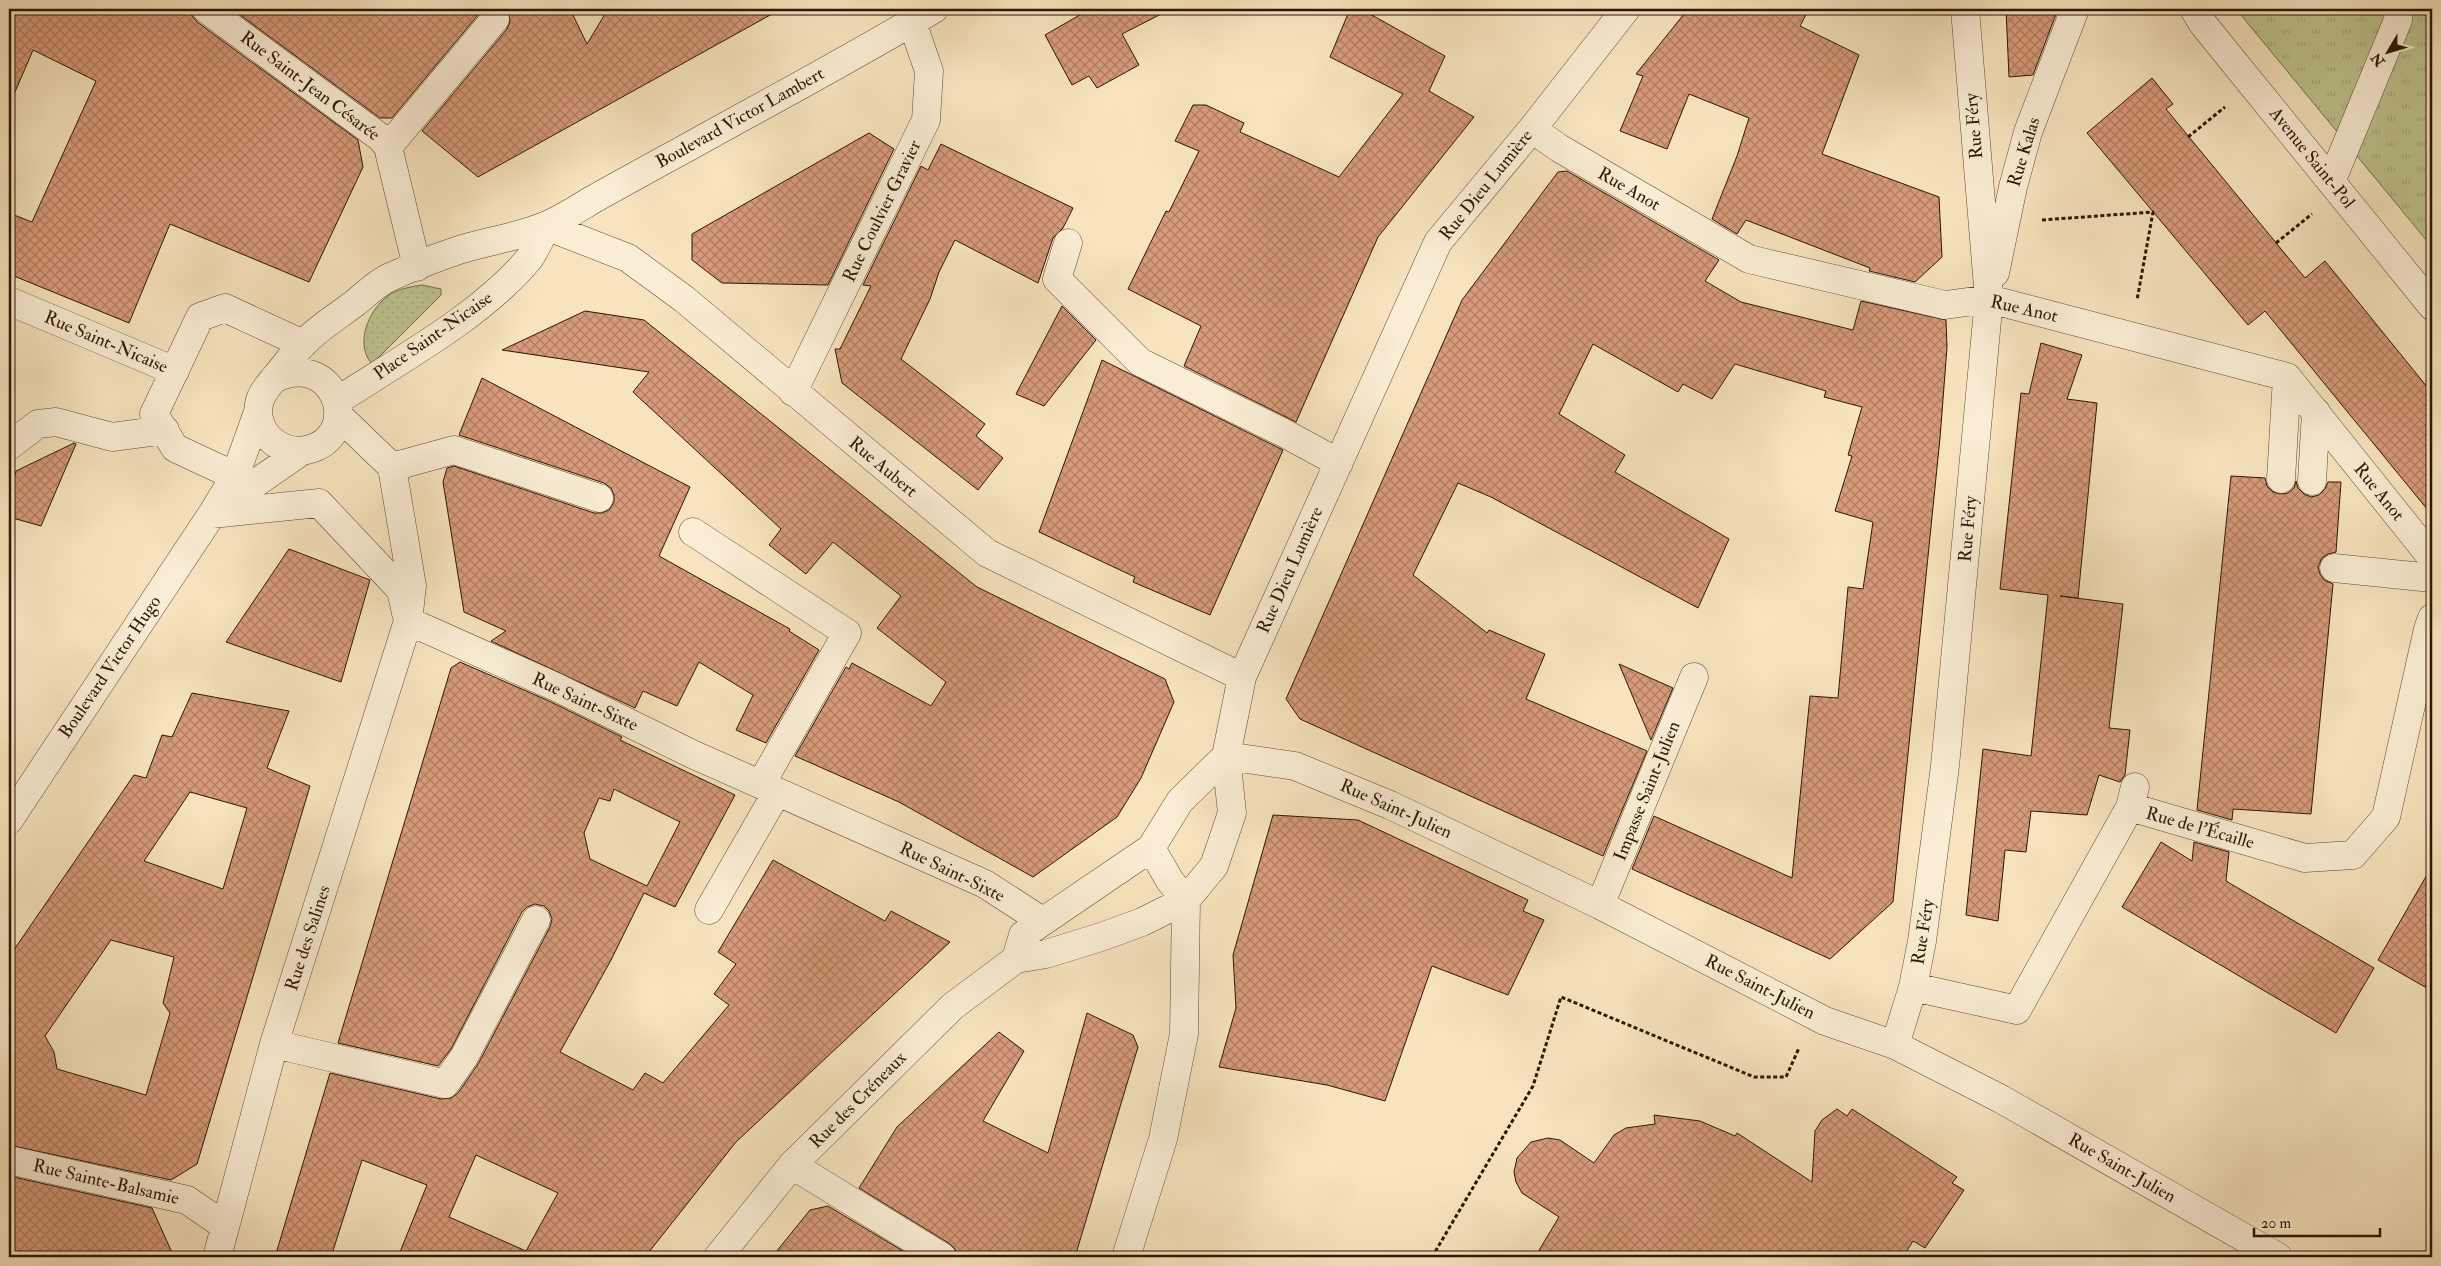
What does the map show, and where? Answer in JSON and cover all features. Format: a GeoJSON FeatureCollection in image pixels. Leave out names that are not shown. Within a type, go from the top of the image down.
{"type":"FeatureCollection","features":[{"type":"Feature","properties":{"kind":"street","name":"Rue Saint-Jean Césarée"},"geometry":{"type":"LineString","coordinates":[[206,9],[382,138],[388,147]]}},
{"type":"Feature","properties":{"kind":"street"},"geometry":{"type":"LineString","coordinates":[[417,267],[388,147],[495,19],[492,9]]}},
{"type":"Feature","properties":{"kind":"street","name":"Rue Dieu Lumière"},"geometry":{"type":"LineString","coordinates":[[1186,900],[1214,866],[1232,813],[1226,756],[1242,678],[1438,242],[1532,129],[1626,9]]}},
{"type":"Feature","properties":{"kind":"street","name":"Rue Féry"},"geometry":{"type":"LineString","coordinates":[[1895,1045],[1913,987],[1922,941],[1945,766],[1989,299],[1965,9]]}},
{"type":"Feature","properties":{"kind":"street","name":"Rue Kalas"},"geometry":{"type":"LineString","coordinates":[[1989,299],[2013,187],[2028,132],[2074,9]]}},
{"type":"Feature","properties":{"kind":"street","name":"Avenue Saint-Pol"},"geometry":{"type":"LineString","coordinates":[[2194,9],[2203,24],[2432,306]]}},
{"type":"Feature","properties":{"kind":"street"},"geometry":{"type":"LineString","coordinates":[[2336,187],[2398,20],[2399,9]]}},
{"type":"Feature","properties":{"kind":"street","name":"Boulevard Victor Lambert"},"geometry":{"type":"LineString","coordinates":[[546,226],[923,16]]}},
{"type":"Feature","properties":{"kind":"street","name":"Rue Coulvier Gravier"},"geometry":{"type":"LineString","coordinates":[[793,392],[926,120],[928,71],[923,16]]}},
{"type":"Feature","properties":{"kind":"street","name":"Rue Anot"},"geometry":{"type":"LineString","coordinates":[[1532,129],[1559,148],[1749,259],[1945,304],[1989,299],[2287,377],[2432,558]]}},
{"type":"Feature","properties":{"kind":"street"},"geometry":{"type":"LineString","coordinates":[[212,514],[235,476],[263,394],[303,344],[386,279],[456,251],[546,226]]}},
{"type":"Feature","properties":{"kind":"street","name":"Rue Aubert"},"geometry":{"type":"LineString","coordinates":[[546,226],[628,258],[684,299],[987,553],[1242,678]]}},
{"type":"Feature","properties":{"kind":"street","name":"Place Saint-Nicaise"},"geometry":{"type":"LineString","coordinates":[[338,408],[468,315],[505,284],[530,258],[546,226]]}},
{"type":"Feature","properties":{"kind":"street"},"geometry":{"type":"LineString","coordinates":[[1068,243],[1058,279],[1140,362],[1339,462]]}},
{"type":"Feature","properties":{"kind":"street","name":"Rue Saint-Nicaise"},"geometry":{"type":"LineString","coordinates":[[9,301],[175,371]]}},
{"type":"Feature","properties":{"kind":"street"},"geometry":{"type":"LineString","coordinates":[[235,476],[175,448],[154,414],[200,317],[225,308],[303,344]]}},
{"type":"Feature","properties":{"kind":"street"},"geometry":{"type":"LineString","coordinates":[[274,379],[286,373],[310,373],[321,379],[331,389],[338,408],[392,467],[412,586],[408,622]]}},
{"type":"Feature","properties":{"kind":"street"},"geometry":{"type":"LineString","coordinates":[[2281,479],[2287,377]]}},
{"type":"Feature","properties":{"kind":"street"},"geometry":{"type":"LineString","coordinates":[[258,412],[260,424],[275,444],[288,450],[302,451],[315,448],[326,440],[334,429],[338,408]]}},
{"type":"Feature","properties":{"kind":"street"},"geometry":{"type":"LineString","coordinates":[[2312,481],[2316,412]]}},
{"type":"Feature","properties":{"kind":"street"},"geometry":{"type":"LineString","coordinates":[[9,446],[38,424],[56,422],[112,437],[165,430]]}},
{"type":"Feature","properties":{"kind":"street"},"geometry":{"type":"LineString","coordinates":[[392,467],[454,450],[599,498]]}},
{"type":"Feature","properties":{"kind":"street"},"geometry":{"type":"LineString","coordinates":[[212,514],[302,451]]}},
{"type":"Feature","properties":{"kind":"street"},"geometry":{"type":"LineString","coordinates":[[212,514],[319,503],[401,590],[408,622]]}},
{"type":"Feature","properties":{"kind":"street","name":"Boulevard Victor Hugo"},"geometry":{"type":"LineString","coordinates":[[9,820],[212,514]]}},
{"type":"Feature","properties":{"kind":"street"},"geometry":{"type":"LineString","coordinates":[[694,532],[847,633],[709,910]]}},
{"type":"Feature","properties":{"kind":"street"},"geometry":{"type":"LineString","coordinates":[[2334,568],[2432,578]]}},
{"type":"Feature","properties":{"kind":"street","name":"Rue de l'Écaille"},"geometry":{"type":"LineString","coordinates":[[1913,987],[2017,1010],[2132,797],[2305,858],[2353,855],[2386,817],[2432,618]]}},
{"type":"Feature","properties":{"kind":"street","name":"Rue Saint-Sixte"},"geometry":{"type":"LineString","coordinates":[[408,622],[556,688],[769,788],[985,884],[1042,921]]}},
{"type":"Feature","properties":{"kind":"street","name":"Rue des Salines"},"geometry":{"type":"LineString","coordinates":[[217,1257],[274,1044],[408,622]]}},
{"type":"Feature","properties":{"kind":"street","name":"Impasse Saint-Julien"},"geometry":{"type":"LineString","coordinates":[[1600,905],[1694,678]]}},
{"type":"Feature","properties":{"kind":"street"},"geometry":{"type":"LineString","coordinates":[[1186,900],[1142,922],[1101,937],[1046,954],[1016,959],[1023,935],[1151,848],[1180,801],[1226,756]]}},
{"type":"Feature","properties":{"kind":"street","name":"Rue Saint-Julien"},"geometry":{"type":"LineString","coordinates":[[1226,756],[1295,766],[1390,805],[1600,905],[1826,1021],[1895,1045],[2002,1099],[2278,1257]]}},
{"type":"Feature","properties":{"kind":"street"},"geometry":{"type":"LineString","coordinates":[[1126,1257],[1164,1139],[1184,1034],[1186,900],[1170,881],[1151,848]]}},
{"type":"Feature","properties":{"kind":"street"},"geometry":{"type":"LineString","coordinates":[[274,1044],[445,1084],[464,1057],[536,920]]}},
{"type":"Feature","properties":{"kind":"street","name":"Rue des Créneaux"},"geometry":{"type":"LineString","coordinates":[[718,1257],[792,1165],[953,1006],[1016,959]]}},
{"type":"Feature","properties":{"kind":"street","name":"Rue Sainte-Balsamie"},"geometry":{"type":"LineString","coordinates":[[9,1160],[187,1200],[225,1226]]}},
{"type":"Feature","properties":{"kind":"street"},"geometry":{"type":"LineString","coordinates":[[792,1165],[942,1257]]}},
{"type":"Feature","properties":{"kind":"path"},"geometry":{"type":"LineString","coordinates":[[2188,137],[2252,85]]}},
{"type":"Feature","properties":{"kind":"path"},"geometry":{"type":"LineString","coordinates":[[2276,243],[2336,187]]}},
{"type":"Feature","properties":{"kind":"path"},"geometry":{"type":"LineString","coordinates":[[2006,222],[2153,212],[2131,336]]}},
{"type":"Feature","properties":{"kind":"path"},"geometry":{"type":"LineString","coordinates":[[1432,1257],[1533,1086],[1561,997],[1754,1078],[1786,1077]]}},
{"type":"Feature","properties":{"kind":"green space"},"geometry":{"type":"Polygon","coordinates":[[[2236,9],[2432,9],[2432,247],[2236,9]]]}},
{"type":"Feature","properties":{"kind":"green space"},"geometry":{"type":"Polygon","coordinates":[[[422,285],[441,289],[441,295],[372,364],[367,357],[364,340],[371,315],[390,294],[422,285]]]}},
{"type":"Feature","properties":{"kind":"building"},"geometry":{"type":"Polygon","coordinates":[[[16,9],[191,9],[192,16],[197,22],[358,140],[363,167],[309,282],[170,224],[129,323],[9,274],[9,213],[32,222],[96,81],[33,50],[9,106],[9,25],[16,9]]]}},
{"type":"Feature","properties":{"kind":"building"},"geometry":{"type":"Polygon","coordinates":[[[232,9],[477,9],[478,15],[392,118],[380,118],[232,9]]]}},
{"type":"Feature","properties":{"kind":"building"},"geometry":{"type":"Polygon","coordinates":[[[508,9],[570,9],[587,44],[608,9],[781,9],[478,177],[422,131],[507,29],[510,22],[508,9]]]}},
{"type":"Feature","properties":{"kind":"building"},"geometry":{"type":"Polygon","coordinates":[[[1090,9],[1171,9],[1122,34],[1139,65],[1097,88],[1089,76],[1072,85],[1045,35],[1090,9]]]}},
{"type":"Feature","properties":{"kind":"building"},"geometry":{"type":"Polygon","coordinates":[[[1350,9],[1361,9],[1445,56],[1429,91],[1474,117],[1378,237],[1296,422],[1184,366],[1201,326],[1128,289],[1166,211],[1169,212],[1199,151],[1175,141],[1193,105],[1206,105],[1244,123],[1240,132],[1339,177],[1403,94],[1330,57],[1350,9]]]}},
{"type":"Feature","properties":{"kind":"building"},"geometry":{"type":"Polygon","coordinates":[[[1688,9],[1809,9],[1800,26],[1859,55],[1822,154],[1939,197],[1942,257],[1915,282],[1869,271],[1870,268],[1746,220],[1737,234],[1712,219],[1737,156],[1749,118],[1689,94],[1667,149],[1620,131],[1643,76],[1636,74],[1688,9]]]}},
{"type":"Feature","properties":{"kind":"building"},"geometry":{"type":"Polygon","coordinates":[[[2006,9],[2058,9],[2033,75],[2009,77],[2006,9]]]}},
{"type":"Feature","properties":{"kind":"building"},"geometry":{"type":"Polygon","coordinates":[[[2152,78],[2173,104],[2166,109],[2305,278],[2325,261],[2432,393],[2432,515],[2265,311],[2248,325],[2087,133],[2152,78]]]}},
{"type":"Feature","properties":{"kind":"building"},"geometry":{"type":"Polygon","coordinates":[[[869,133],[894,149],[828,285],[722,283],[692,260],[692,234],[869,133]]]}},
{"type":"Feature","properties":{"kind":"building"},"geometry":{"type":"Polygon","coordinates":[[[941,144],[1073,208],[1063,228],[1053,238],[1038,283],[955,240],[939,272],[930,299],[901,359],[985,424],[976,436],[1003,458],[978,490],[842,383],[835,349],[840,349],[871,286],[863,285],[921,166],[928,170],[941,144]]]}},
{"type":"Feature","properties":{"kind":"building"},"geometry":{"type":"Polygon","coordinates":[[[1567,171],[1719,260],[1705,281],[1741,302],[1853,330],[1861,301],[1946,320],[1947,347],[1940,438],[1893,902],[1830,959],[1632,869],[1654,816],[1792,878],[1810,696],[1838,698],[1848,587],[1863,589],[1873,522],[1835,511],[1852,456],[1848,455],[1862,407],[1824,397],[1826,391],[1735,364],[1712,399],[1683,384],[1678,392],[1593,344],[1559,414],[1625,455],[1615,472],[1729,539],[1698,608],[1491,497],[1458,483],[1413,575],[1487,633],[1489,630],[1545,654],[1526,699],[1647,751],[1603,856],[1300,719],[1286,699],[1462,300],[1558,172],[1567,171]]]}},
{"type":"Feature","properties":{"kind":"building"},"geometry":{"type":"Polygon","coordinates":[[[1062,306],[1096,340],[1044,406],[1016,394],[1062,306]]]}},
{"type":"Feature","properties":{"kind":"building"},"geometry":{"type":"Polygon","coordinates":[[[585,311],[644,320],[977,587],[1165,679],[1174,702],[1141,778],[1117,817],[1033,877],[899,802],[795,756],[846,667],[849,669],[852,663],[931,706],[946,682],[877,628],[901,596],[833,542],[806,574],[769,545],[781,529],[633,392],[649,372],[502,350],[585,311]]]}},
{"type":"Feature","properties":{"kind":"building"},"geometry":{"type":"Polygon","coordinates":[[[2041,343],[2082,355],[2067,399],[2097,403],[2078,598],[2060,596],[2123,604],[2109,728],[2130,730],[2125,775],[2120,782],[2099,775],[2087,815],[2031,811],[2026,852],[2005,850],[1998,921],[1966,915],[1983,749],[2031,756],[2048,595],[2000,589],[2021,393],[2029,394],[2041,343]]]}},
{"type":"Feature","properties":{"kind":"building"},"geometry":{"type":"Polygon","coordinates":[[[1102,360],[1283,450],[1210,615],[1133,582],[1135,577],[1039,532],[1102,360]]]}},
{"type":"Feature","properties":{"kind":"building"},"geometry":{"type":"Polygon","coordinates":[[[482,378],[690,487],[659,556],[790,629],[789,631],[819,650],[766,743],[736,730],[753,695],[699,662],[677,706],[643,691],[635,708],[491,641],[506,631],[464,612],[443,482],[447,468],[454,466],[594,513],[602,513],[609,510],[614,502],[611,488],[604,483],[459,435],[482,378]]]}},
{"type":"Feature","properties":{"kind":"building"},"geometry":{"type":"Polygon","coordinates":[[[74,443],[76,444],[41,526],[9,517],[9,494],[16,471],[74,443]]]}},
{"type":"Feature","properties":{"kind":"building"},"geometry":{"type":"Polygon","coordinates":[[[2231,476],[2265,478],[2267,486],[2273,492],[2280,494],[2288,493],[2294,488],[2296,481],[2298,488],[2304,494],[2311,497],[2319,495],[2325,489],[2328,482],[2341,482],[2336,552],[2322,558],[2318,567],[2324,580],[2333,584],[2311,814],[2233,809],[2232,820],[2197,810],[2231,476]]]}},
{"type":"Feature","properties":{"kind":"building"},"geometry":{"type":"Polygon","coordinates":[[[289,549],[370,580],[341,682],[226,642],[289,549]]]}},
{"type":"Feature","properties":{"kind":"building"},"geometry":{"type":"Polygon","coordinates":[[[460,662],[549,701],[622,737],[620,740],[735,795],[675,907],[644,893],[611,960],[560,1052],[633,1090],[645,1073],[663,1083],[729,1005],[714,994],[736,964],[718,952],[773,860],[885,921],[891,911],[950,942],[736,1142],[645,1257],[398,1257],[427,1185],[362,1160],[331,1257],[275,1257],[330,1073],[441,1099],[451,1098],[458,1093],[478,1064],[550,927],[552,919],[549,911],[544,906],[535,904],[527,907],[522,912],[451,1049],[438,1066],[338,1043],[451,668],[460,662]],[[614,789],[610,801],[599,798],[584,833],[590,859],[647,886],[680,822],[614,789]],[[476,1155],[449,1217],[526,1251],[558,1193],[476,1155]]]}},
{"type":"Feature","properties":{"kind":"building"},"geometry":{"type":"Polygon","coordinates":[[[1619,664],[1673,688],[1651,740],[1619,664]]]}},
{"type":"Feature","properties":{"kind":"building"},"geometry":{"type":"Polygon","coordinates":[[[192,693],[289,711],[267,768],[310,786],[197,1164],[171,1180],[9,1145],[9,957],[134,775],[146,778],[162,735],[172,737],[192,693]],[[190,792],[144,861],[223,889],[247,808],[190,792]],[[111,940],[45,1036],[54,1052],[57,1069],[146,1095],[170,1013],[163,1003],[174,957],[111,940]]]}},
{"type":"Feature","properties":{"kind":"building"},"geometry":{"type":"Polygon","coordinates":[[[1273,815],[1358,820],[1528,900],[1523,911],[1544,920],[1508,995],[1432,966],[1385,1101],[1327,1085],[1219,1067],[1236,1008],[1233,955],[1273,815]]]}},
{"type":"Feature","properties":{"kind":"building"},"geometry":{"type":"Polygon","coordinates":[[[2161,842],[2192,861],[2194,842],[2229,852],[2226,881],[2374,968],[2336,1033],[2122,907],[2161,842]]]}},
{"type":"Feature","properties":{"kind":"building"},"geometry":{"type":"Polygon","coordinates":[[[2432,866],[2432,991],[2378,960],[2432,866]]]}},
{"type":"Feature","properties":{"kind":"building"},"geometry":{"type":"Polygon","coordinates":[[[1087,1013],[1133,1035],[1138,1047],[1075,1257],[958,1257],[955,1249],[950,1244],[859,1188],[897,1127],[999,1032],[1024,1051],[983,1121],[1048,1153],[1087,1013]]]}},
{"type":"Feature","properties":{"kind":"building"},"geometry":{"type":"Polygon","coordinates":[[[1837,1109],[1847,1116],[1852,1109],[1957,1177],[1952,1183],[1964,1190],[1925,1248],[1913,1241],[1903,1257],[1535,1257],[1559,1217],[1522,1193],[1516,1182],[1514,1172],[1517,1158],[1531,1142],[1548,1138],[1560,1140],[1594,1163],[1614,1135],[1626,1128],[1655,1124],[1654,1115],[1700,1121],[1735,1136],[1737,1133],[1812,1182],[1815,1131],[1822,1120],[1837,1109]]]}},
{"type":"Feature","properties":{"kind":"building"},"geometry":{"type":"Polygon","coordinates":[[[9,1176],[152,1208],[174,1257],[9,1257],[9,1176]]]}},
{"type":"Feature","properties":{"kind":"building"},"geometry":{"type":"Polygon","coordinates":[[[828,1206],[913,1257],[772,1257],[810,1210],[828,1206]]]}}]}
